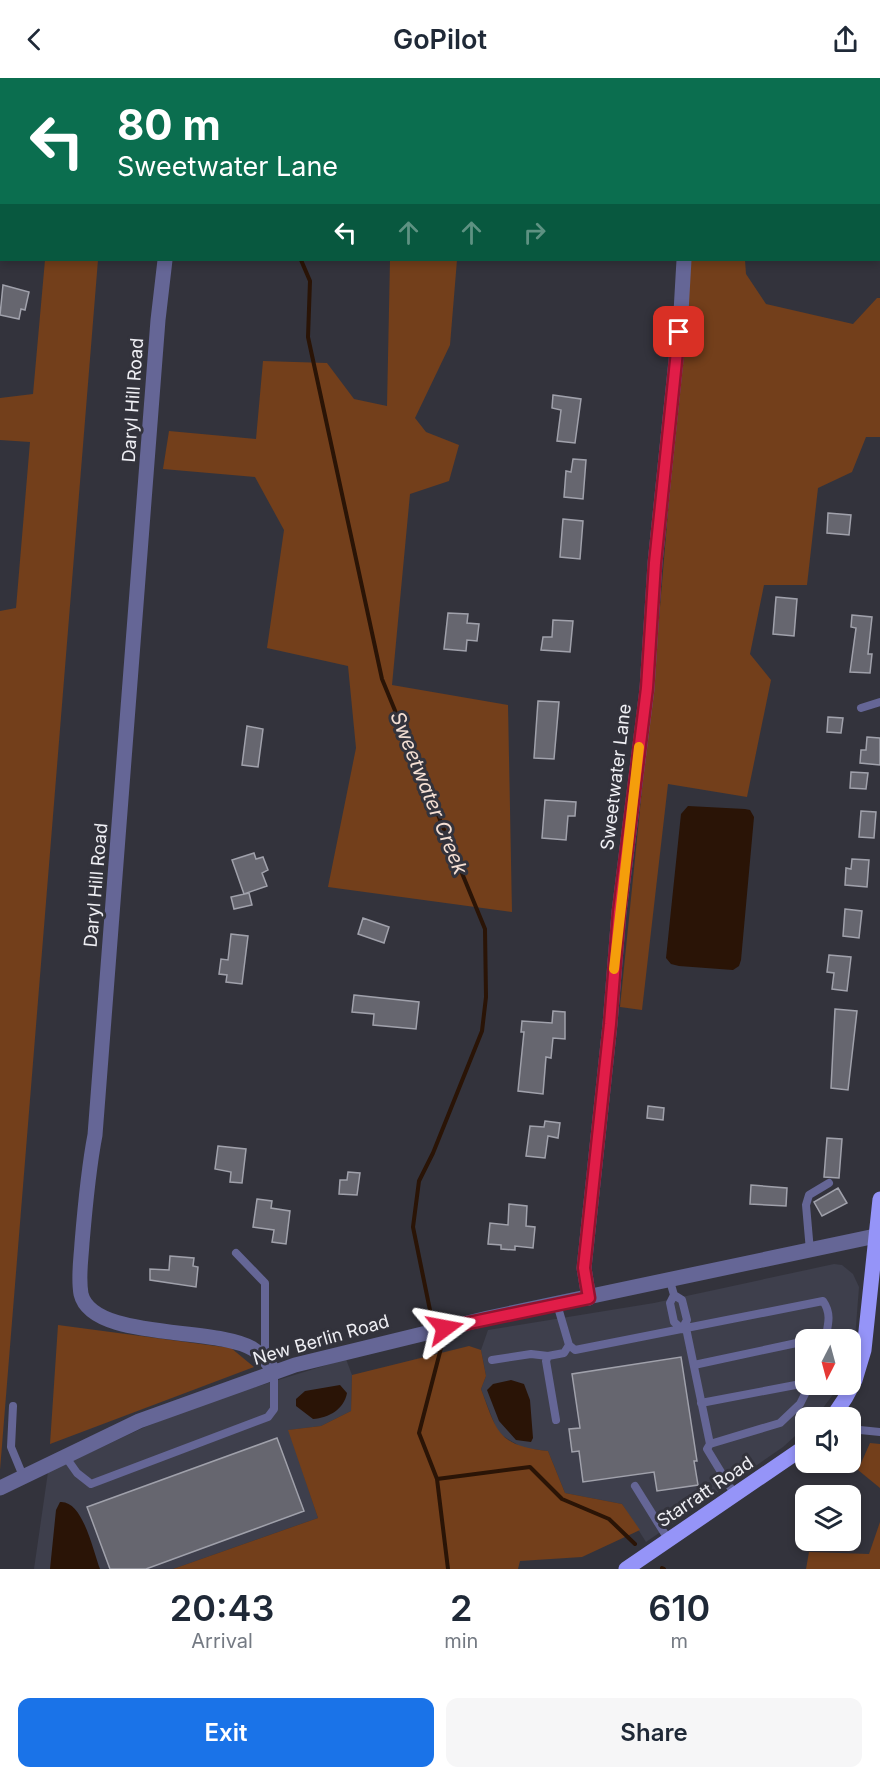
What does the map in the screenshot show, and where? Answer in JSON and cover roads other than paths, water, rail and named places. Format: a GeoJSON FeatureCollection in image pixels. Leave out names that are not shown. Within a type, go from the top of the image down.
{"type":"FeatureCollection","features":[{"type":"Feature","properties":{"kind":"main road"},"geometry":{"type":"LineString","coordinates":[[839,1407],[855,1380],[864,1350],[878,1236],[880,1200]]}},
{"type":"Feature","properties":{"kind":"main road","name":"Starratt Road"},"geometry":{"type":"LineString","coordinates":[[626,1569],[795,1454]]}},
{"type":"Feature","properties":{"kind":"street","name":"Daryl Hill Road"},"geometry":{"type":"LineString","coordinates":[[165,261],[158,320],[95,1135],[85,1200],[80,1272],[81,1296],[91,1310],[107,1320],[229,1340],[252,1347],[265,1358],[274,1372]]}},
{"type":"Feature","properties":{"kind":"street","name":"Sweetwater Lane"},"geometry":{"type":"LineString","coordinates":[[589,1298],[584,1268],[610,1024],[619,912],[647,688],[655,563],[681,312],[684,261]]}},
{"type":"Feature","properties":{"kind":"street","name":"New Berlin Road"},"geometry":{"type":"LineString","coordinates":[[0,1488],[139,1421],[274,1372],[357,1348],[557,1304],[672,1288],[810,1251],[878,1236]]}},
{"type":"Feature","properties":{"kind":"lane"},"geometry":{"type":"LineString","coordinates":[[861,708],[880,702]]}},
{"type":"Feature","properties":{"kind":"lane"},"geometry":{"type":"LineString","coordinates":[[810,1251],[806,1206],[809,1195],[829,1183]]}},
{"type":"Feature","properties":{"kind":"lane"},"geometry":{"type":"LineString","coordinates":[[236,1253],[265,1284],[265,1358]]}},
{"type":"Feature","properties":{"kind":"lane"},"geometry":{"type":"LineString","coordinates":[[672,1288],[670,1303],[674,1322],[684,1328]]}},
{"type":"Feature","properties":{"kind":"lane"},"geometry":{"type":"LineString","coordinates":[[672,1288],[682,1300],[687,1320],[684,1328],[710,1444],[707,1449],[735,1495]]}},
{"type":"Feature","properties":{"kind":"lane"},"geometry":{"type":"LineString","coordinates":[[557,1304],[569,1345],[575,1350],[823,1301],[829,1309],[828,1329]]}},
{"type":"Feature","properties":{"kind":"lane"},"geometry":{"type":"LineString","coordinates":[[694,1365],[795,1343]]}},
{"type":"Feature","properties":{"kind":"lane"},"geometry":{"type":"LineString","coordinates":[[492,1360],[531,1353],[548,1356],[564,1353],[569,1345]]}},
{"type":"Feature","properties":{"kind":"lane"},"geometry":{"type":"LineString","coordinates":[[548,1356],[546,1361],[556,1420]]}},
{"type":"Feature","properties":{"kind":"lane"},"geometry":{"type":"LineString","coordinates":[[65,1456],[77,1473],[91,1484],[268,1417],[274,1409],[274,1372]]}},
{"type":"Feature","properties":{"kind":"lane"},"geometry":{"type":"LineString","coordinates":[[702,1403],[795,1386]]}},
{"type":"Feature","properties":{"kind":"lane"},"geometry":{"type":"LineString","coordinates":[[710,1444],[780,1423],[800,1404],[804,1395]]}},
{"type":"Feature","properties":{"kind":"lane"},"geometry":{"type":"LineString","coordinates":[[13,1406],[11,1447],[23,1476]]}},
{"type":"Feature","properties":{"kind":"lane"},"geometry":{"type":"LineString","coordinates":[[861,1430],[880,1432]]}},
{"type":"Feature","properties":{"kind":"lane"},"geometry":{"type":"LineString","coordinates":[[635,1486],[668,1539]]}},
{"type":"Feature","properties":{"kind":"waterway","name":"Sweetwater Creek"},"geometry":{"type":"LineString","coordinates":[[301,261],[310,281],[308,337],[382,679],[485,929],[486,997],[482,1031],[433,1153],[419,1181],[413,1227],[432,1320]]}},
{"type":"Feature","properties":{"kind":"waterway","name":"Sweetwater Creek"},"geometry":{"type":"LineString","coordinates":[[441,1348],[419,1433],[437,1479],[530,1467],[562,1499],[609,1519],[635,1544]]}},
{"type":"Feature","properties":{"kind":"waterway"},"geometry":{"type":"LineString","coordinates":[[437,1479],[448,1569]]}}]}
